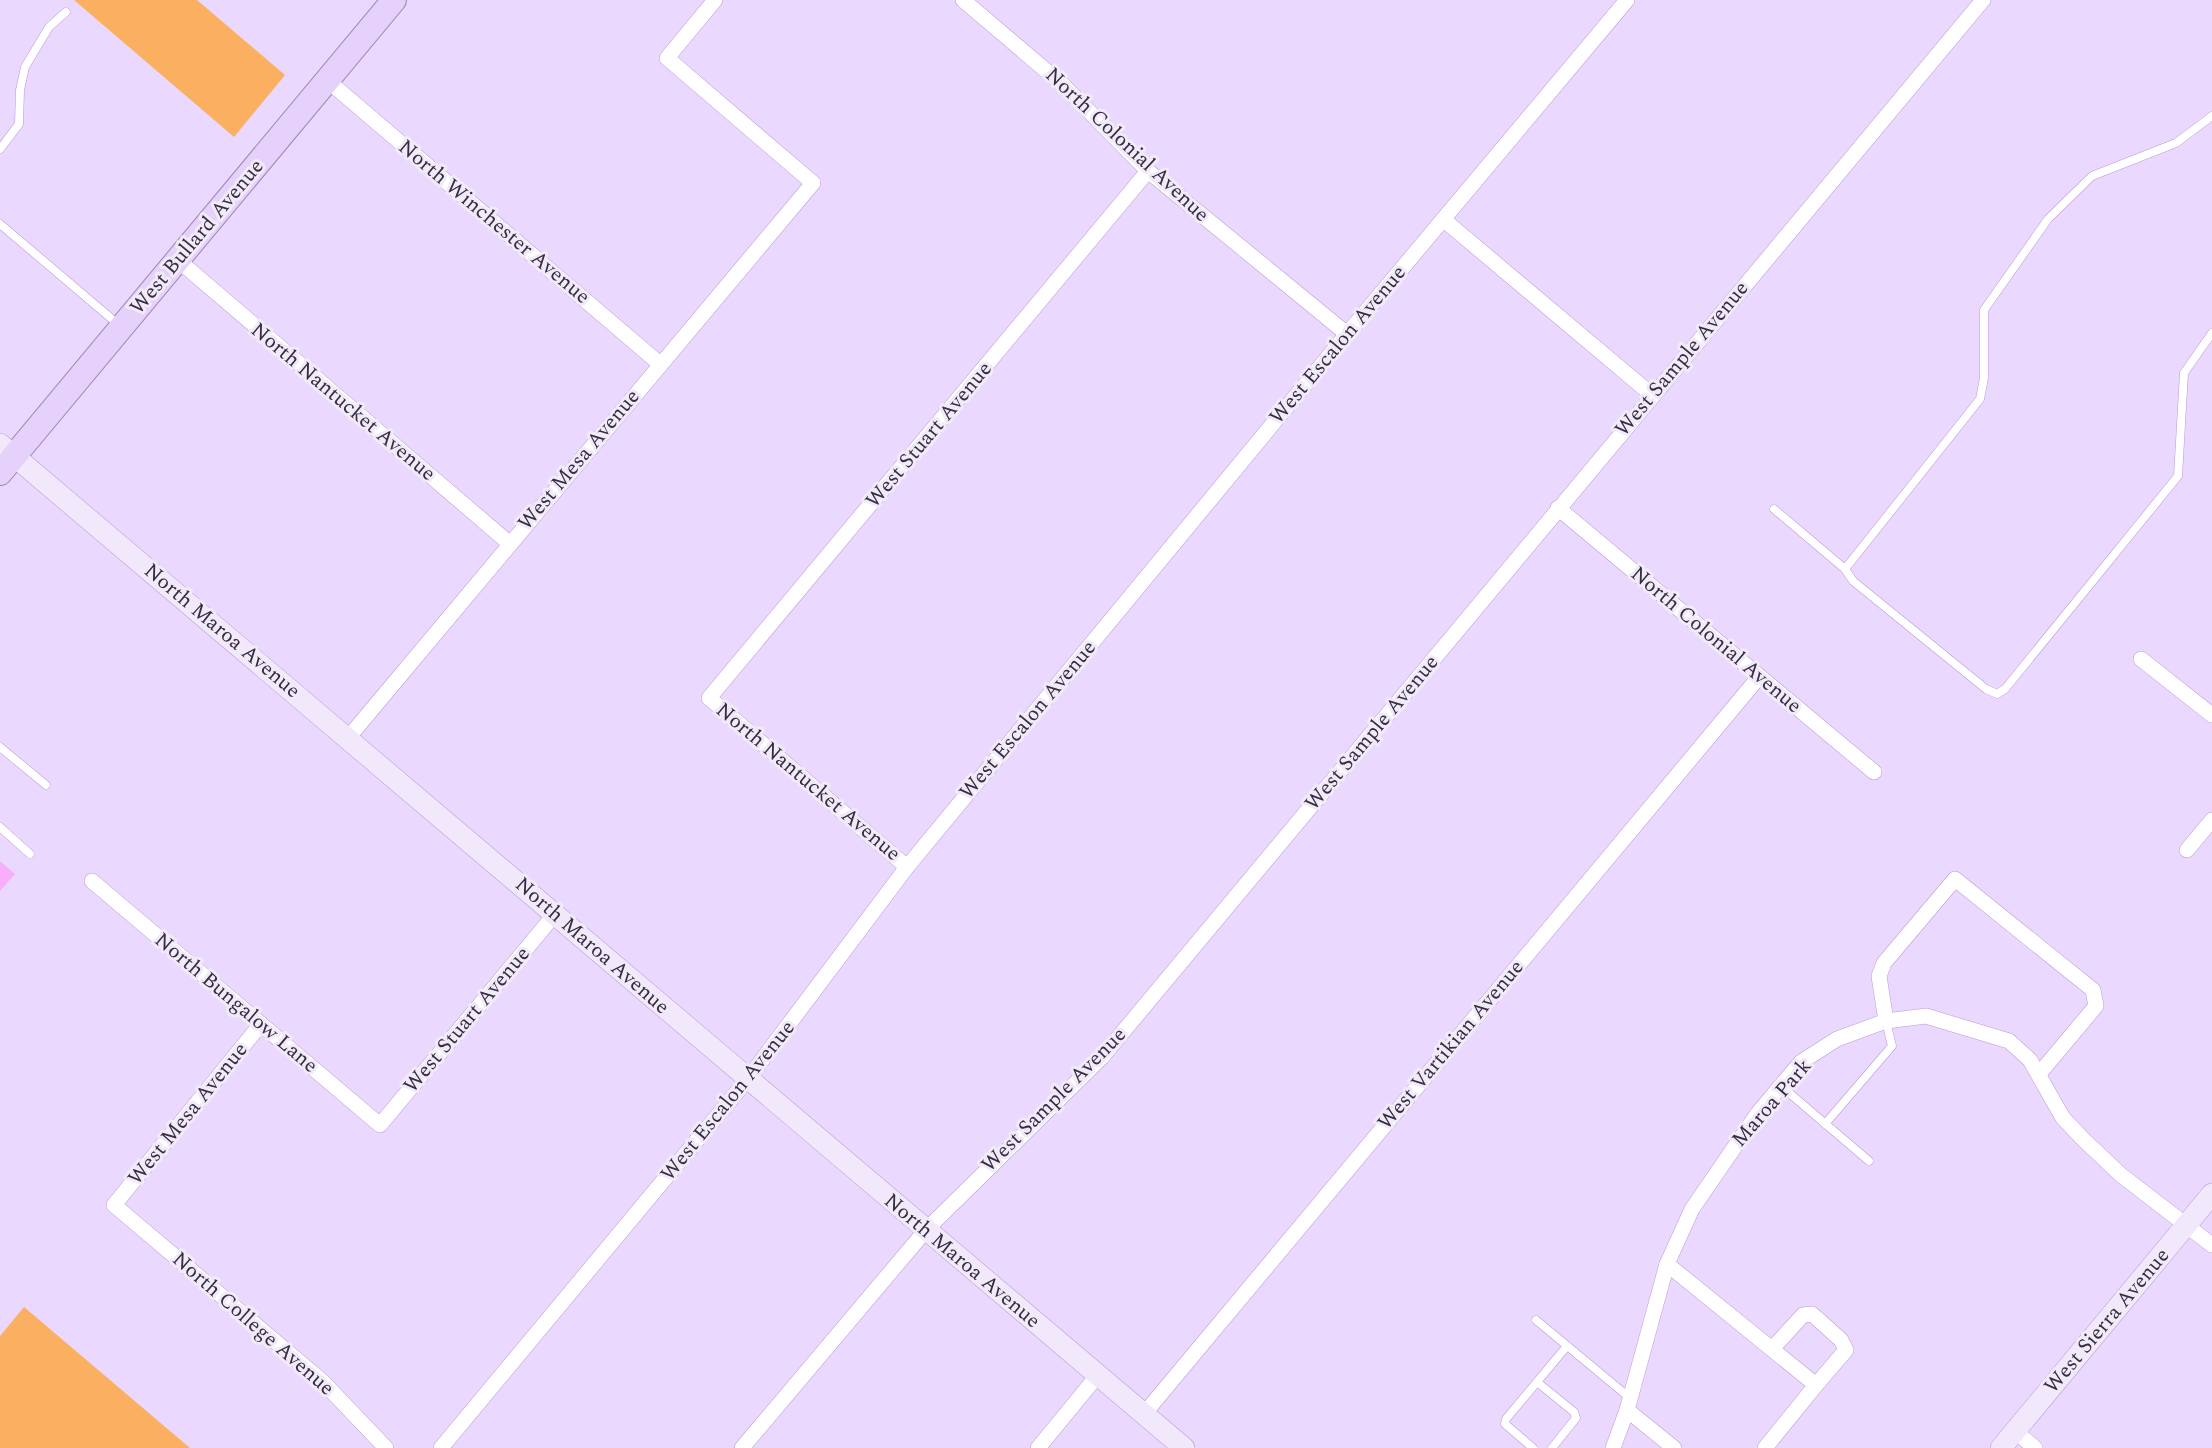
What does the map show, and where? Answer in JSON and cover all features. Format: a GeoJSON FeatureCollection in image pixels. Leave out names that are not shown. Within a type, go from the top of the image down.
{"type":"FeatureCollection","features":[{"type":"Feature","properties":{"kind":"main road","name":"West Bullard Avenue"},"geometry":{"type":"LineString","coordinates":[[5,458],[122,328],[394,0]]}},
{"type":"Feature","properties":{"kind":"main road","name":"North Maroa Avenue"},"geometry":{"type":"LineString","coordinates":[[5,458],[348,738],[747,1080],[1184,1448]]}},
{"type":"Feature","properties":{"kind":"main road","name":"West Sierra Avenue"},"geometry":{"type":"LineString","coordinates":[[2001,1448],[2212,1194]]}},
{"type":"Feature","properties":{"kind":"street","name":"West Mesa Avenue"},"geometry":{"type":"LineString","coordinates":[[348,738],[509,543],[813,183],[667,58],[715,0]]}},
{"type":"Feature","properties":{"kind":"street","name":"North Colonial Avenue"},"geometry":{"type":"LineString","coordinates":[[963,0],[1063,85],[1148,171],[1347,334]]}},
{"type":"Feature","properties":{"kind":"street","name":"West Escalon Avenue"},"geometry":{"type":"LineString","coordinates":[[441,1448],[787,1031],[907,867],[1347,334],[1627,0]]}},
{"type":"Feature","properties":{"kind":"street","name":"West Sample Avenue"},"geometry":{"type":"LineString","coordinates":[[742,1448],[926,1230],[1102,1057],[1983,0]]}},
{"type":"Feature","properties":{"kind":"street","name":"North Winchester Avenue"},"geometry":{"type":"LineString","coordinates":[[327,80],[660,364]]}},
{"type":"Feature","properties":{"kind":"street","name":"West Stuart Avenue"},"geometry":{"type":"LineString","coordinates":[[709,698],[1148,171]]}},
{"type":"Feature","properties":{"kind":"street"},"geometry":{"type":"LineString","coordinates":[[1444,220],[1652,395]]}},
{"type":"Feature","properties":{"kind":"street","name":"North Nantucket Avenue"},"geometry":{"type":"LineString","coordinates":[[177,260],[509,543]]}},
{"type":"Feature","properties":{"kind":"street","name":"North Colonial Avenue"},"geometry":{"type":"LineString","coordinates":[[1558,508],[1874,772]]}},
{"type":"Feature","properties":{"kind":"street"},"geometry":{"type":"LineString","coordinates":[[2141,659],[2212,716]]}},
{"type":"Feature","properties":{"kind":"street","name":"West Vartikian Avenue"},"geometry":{"type":"LineString","coordinates":[[1144,1414],[1759,676]]}},
{"type":"Feature","properties":{"kind":"street","name":"North Nantucket Avenue"},"geometry":{"type":"LineString","coordinates":[[709,698],[907,867]]}},
{"type":"Feature","properties":{"kind":"street"},"geometry":{"type":"LineString","coordinates":[[2187,850],[2212,820]]}},
{"type":"Feature","properties":{"kind":"street"},"geometry":{"type":"LineString","coordinates":[[1886,1021],[1879,976],[1884,963],[1955,879],[2093,990],[2096,1006],[2038,1074]]}},
{"type":"Feature","properties":{"kind":"street","name":"North Bungalow Lane"},"geometry":{"type":"LineString","coordinates":[[92,881],[380,1125]]}},
{"type":"Feature","properties":{"kind":"street","name":"West Stuart Avenue"},"geometry":{"type":"LineString","coordinates":[[380,1125],[555,914]]}},
{"type":"Feature","properties":{"kind":"street","name":"Maroa Park"},"geometry":{"type":"LineString","coordinates":[[1613,1448],[1629,1404],[1666,1264],[1692,1209],[1758,1113],[1801,1062],[1837,1039],[1886,1021],[1926,1016],[2009,1041],[2030,1060],[2063,1118],[2084,1140],[2121,1175],[2212,1245]]}},
{"type":"Feature","properties":{"kind":"street","name":"West Mesa Avenue"},"geometry":{"type":"LineString","coordinates":[[114,1205],[261,1024]]}},
{"type":"Feature","properties":{"kind":"street","name":"North College Avenue"},"geometry":{"type":"LineString","coordinates":[[114,1205],[322,1381],[386,1448]]}},
{"type":"Feature","properties":{"kind":"street"},"geometry":{"type":"LineString","coordinates":[[1666,1264],[1816,1385]]}},
{"type":"Feature","properties":{"kind":"street"},"geometry":{"type":"LineString","coordinates":[[1765,1448],[1846,1350],[1841,1340],[1812,1314],[1803,1315],[1772,1349]]}},
{"type":"Feature","properties":{"kind":"street"},"geometry":{"type":"LineString","coordinates":[[1038,1448],[1098,1375]]}},
{"type":"Feature","properties":{"kind":"street"},"geometry":{"type":"LineString","coordinates":[[1629,1404],[1674,1448]]}},
{"type":"Feature","properties":{"kind":"street"},"geometry":{"type":"LineString","coordinates":[[2015,1431],[2035,1448]]}},
{"type":"Feature","properties":{"kind":"lane"},"geometry":{"type":"LineString","coordinates":[[0,149],[19,124],[20,90],[25,67],[49,27],[66,12]]}},
{"type":"Feature","properties":{"kind":"lane"},"geometry":{"type":"LineString","coordinates":[[1845,569],[1980,399],[1984,378],[1984,310],[2048,219],[2092,176],[2176,143],[2212,116]]}},
{"type":"Feature","properties":{"kind":"lane"},"geometry":{"type":"LineString","coordinates":[[0,224],[122,328]]}},
{"type":"Feature","properties":{"kind":"lane"},"geometry":{"type":"LineString","coordinates":[[1774,508],[1845,569],[1853,581],[1986,689],[1997,694],[2005,689],[2178,476],[2184,373],[2211,337]]}},
{"type":"Feature","properties":{"kind":"lane"},"geometry":{"type":"LineString","coordinates":[[0,747],[46,785]]}},
{"type":"Feature","properties":{"kind":"lane"},"geometry":{"type":"LineString","coordinates":[[0,827],[30,854]]}},
{"type":"Feature","properties":{"kind":"lane"},"geometry":{"type":"LineString","coordinates":[[1825,1124],[1892,1046],[1886,1021]]}},
{"type":"Feature","properties":{"kind":"lane"},"geometry":{"type":"LineString","coordinates":[[1781,1086],[1869,1161]]}},
{"type":"Feature","properties":{"kind":"lane"},"geometry":{"type":"LineString","coordinates":[[1536,1320],[1629,1404]]}},
{"type":"Feature","properties":{"kind":"lane"},"geometry":{"type":"LineString","coordinates":[[1533,1448],[1505,1425],[1506,1419],[1567,1346]]}},
{"type":"Feature","properties":{"kind":"lane"},"geometry":{"type":"LineString","coordinates":[[1537,1382],[1574,1412],[1576,1418],[1552,1448]]}},
{"type":"Feature","properties":{"kind":"shaded area"},"geometry":{"type":"Polygon","coordinates":[[[74,0],[197,0],[285,75],[234,137],[74,0]]]}},
{"type":"Feature","properties":{"kind":"shaded area"},"geometry":{"type":"Polygon","coordinates":[[[24,1307],[190,1448],[0,1448],[0,1336],[24,1307]]]}},
{"type":"Feature","properties":{"kind":"building"},"geometry":{"type":"Polygon","coordinates":[[[0,861],[15,874],[0,891],[0,861]]]}}]}
